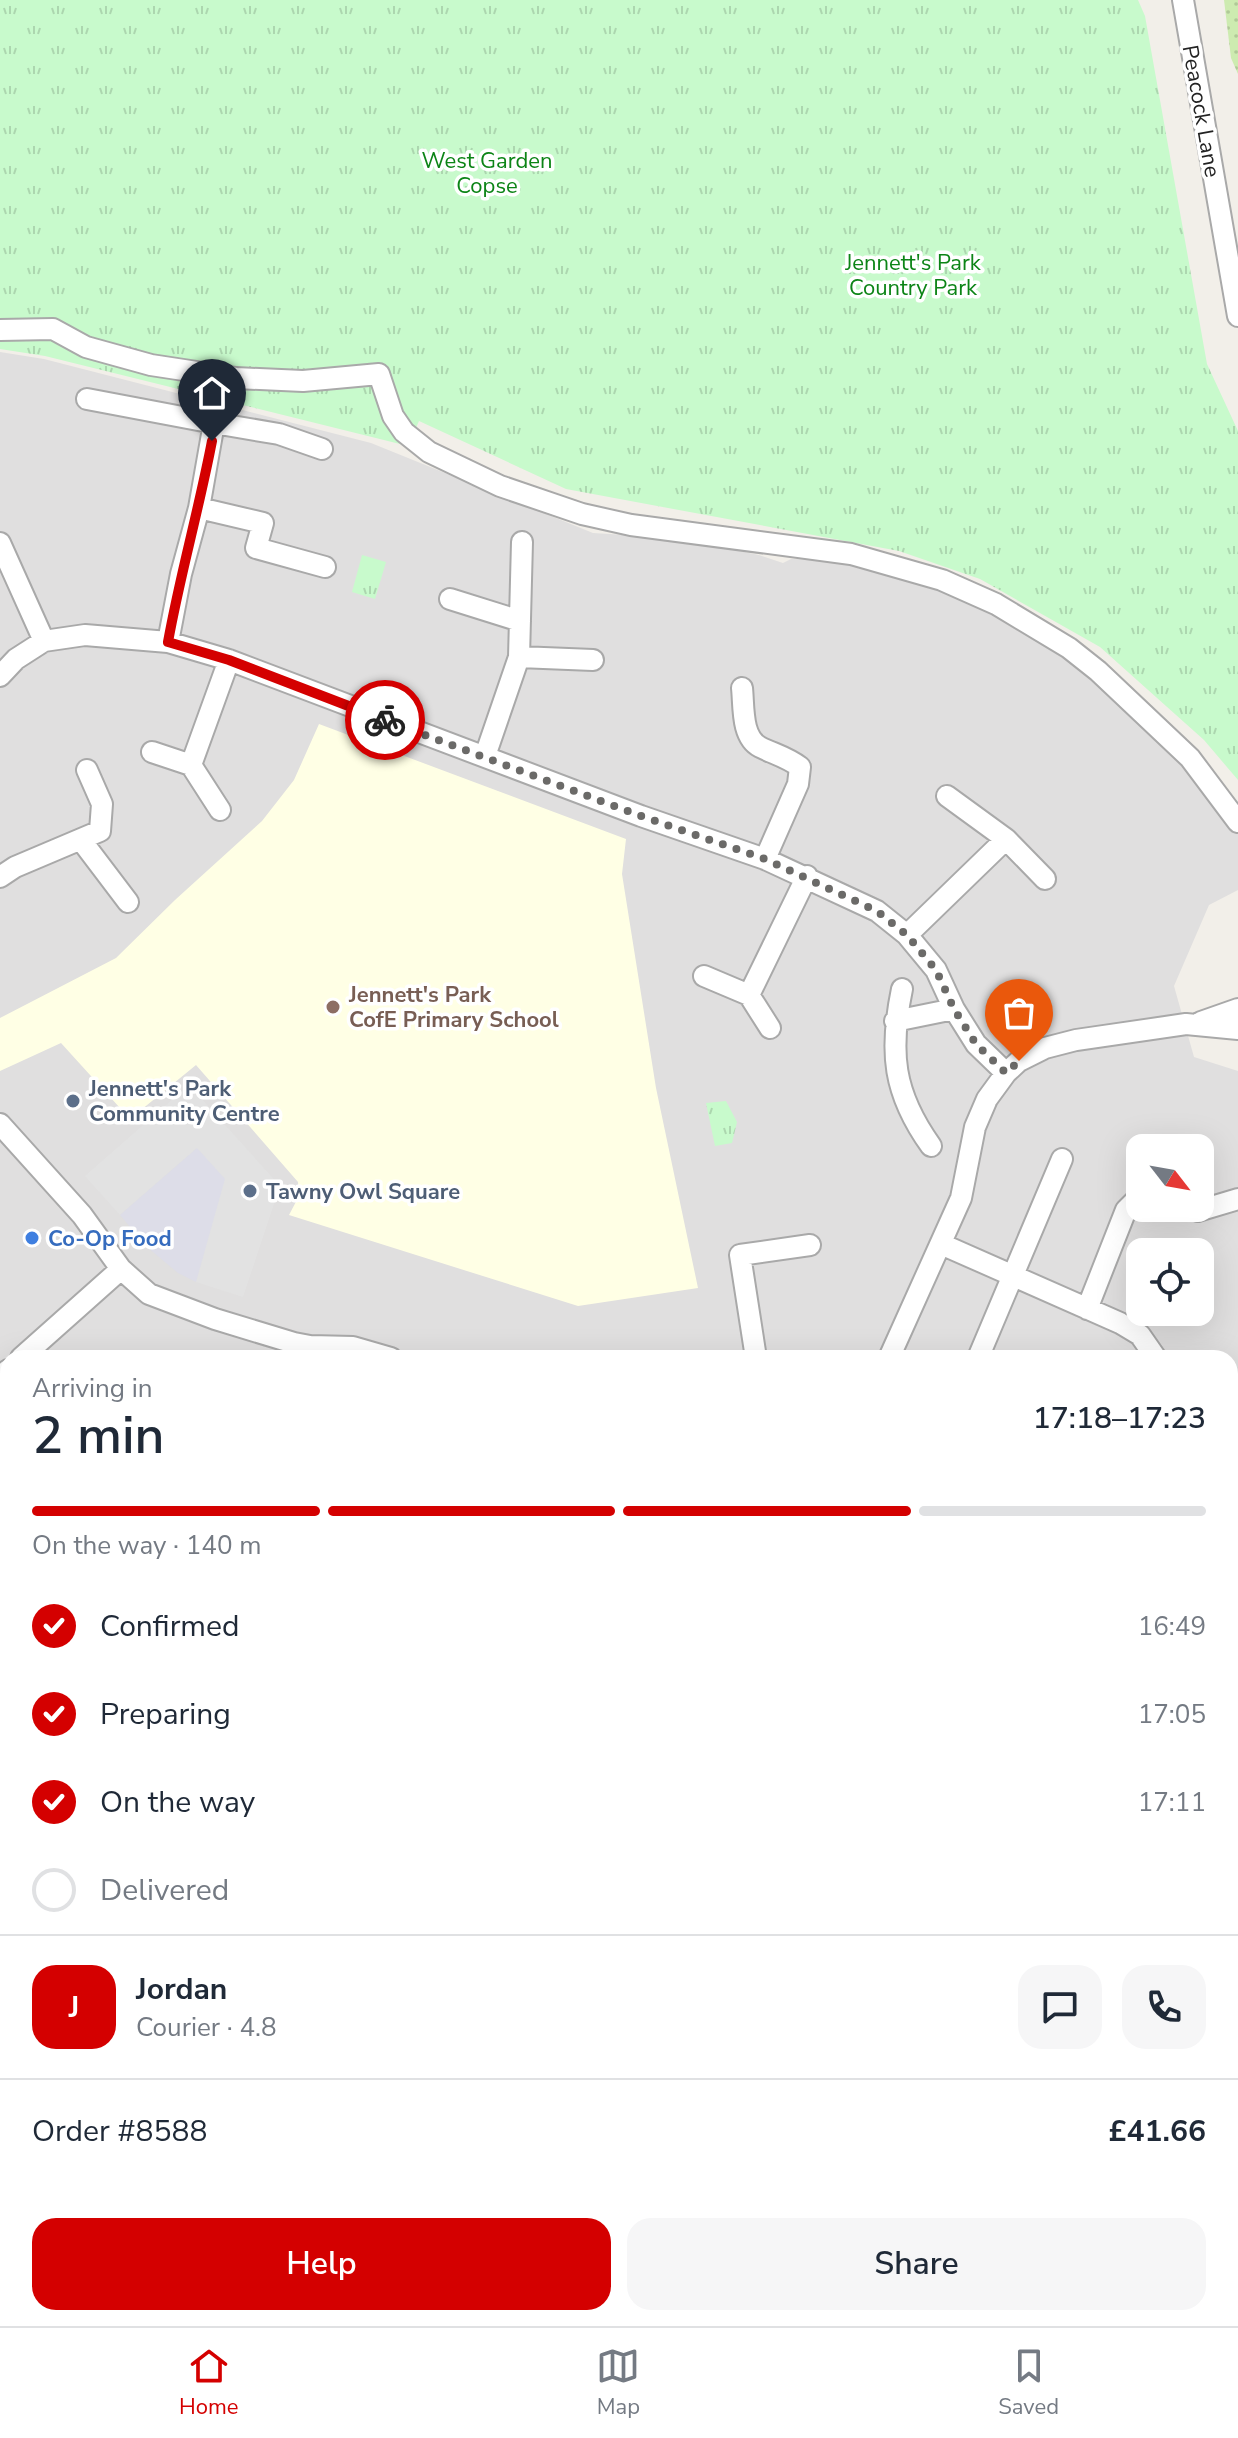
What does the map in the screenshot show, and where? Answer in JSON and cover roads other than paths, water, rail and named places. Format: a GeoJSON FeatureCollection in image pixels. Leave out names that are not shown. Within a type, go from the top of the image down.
{"type":"FeatureCollection","features":[{"type":"Feature","properties":{"kind":"street","name":"Peacock Lane"},"geometry":{"type":"LineString","coordinates":[[1183,0],[1238,316]]}},
{"type":"Feature","properties":{"kind":"street"},"geometry":{"type":"LineString","coordinates":[[0,330],[53,329],[86,347],[151,365],[236,378],[303,381],[379,374],[393,416],[404,432],[429,452],[500,486],[582,514],[619,522],[851,554],[942,580],[996,604],[1069,648],[1098,671],[1190,758],[1238,822]]}},
{"type":"Feature","properties":{"kind":"street"},"geometry":{"type":"LineString","coordinates":[[87,399],[213,432],[279,434],[322,449]]}},
{"type":"Feature","properties":{"kind":"street"},"geometry":{"type":"LineString","coordinates":[[168,642],[213,432]]}},
{"type":"Feature","properties":{"kind":"street"},"geometry":{"type":"LineString","coordinates":[[199,508],[263,523],[256,548],[325,567]]}},
{"type":"Feature","properties":{"kind":"street"},"geometry":{"type":"LineString","coordinates":[[485,756],[519,657],[522,542]]}},
{"type":"Feature","properties":{"kind":"street"},"geometry":{"type":"LineString","coordinates":[[1,550],[44,641]]}},
{"type":"Feature","properties":{"kind":"street"},"geometry":{"type":"LineString","coordinates":[[450,599],[520,621]]}},
{"type":"Feature","properties":{"kind":"street"},"geometry":{"type":"LineString","coordinates":[[0,676],[16,659],[44,641],[85,635],[168,642],[229,660],[641,816],[765,859],[877,911],[907,935],[936,970],[954,1009],[976,1044],[1006,1073]]}},
{"type":"Feature","properties":{"kind":"street"},"geometry":{"type":"LineString","coordinates":[[519,657],[593,660]]}},
{"type":"Feature","properties":{"kind":"street"},"geometry":{"type":"LineString","coordinates":[[191,765],[229,660]]}},
{"type":"Feature","properties":{"kind":"street"},"geometry":{"type":"LineString","coordinates":[[742,688],[749,737],[756,745],[785,756],[800,767],[798,784],[765,859]]}},
{"type":"Feature","properties":{"kind":"street"},"geometry":{"type":"LineString","coordinates":[[152,752],[191,765],[220,810]]}},
{"type":"Feature","properties":{"kind":"street"},"geometry":{"type":"LineString","coordinates":[[0,877],[15,867],[100,831],[102,804],[87,770]]}},
{"type":"Feature","properties":{"kind":"street"},"geometry":{"type":"LineString","coordinates":[[947,796],[1006,839],[1045,879]]}},
{"type":"Feature","properties":{"kind":"street"},"geometry":{"type":"LineString","coordinates":[[907,935],[1006,839]]}},
{"type":"Feature","properties":{"kind":"street"},"geometry":{"type":"LineString","coordinates":[[81,840],[128,902]]}},
{"type":"Feature","properties":{"kind":"street"},"geometry":{"type":"LineString","coordinates":[[749,995],[807,876]]}},
{"type":"Feature","properties":{"kind":"street"},"geometry":{"type":"LineString","coordinates":[[704,976],[749,995],[770,1028]]}},
{"type":"Feature","properties":{"kind":"street"},"geometry":{"type":"LineString","coordinates":[[902,989],[895,1021],[897,1077],[911,1117],[931,1146]]}},
{"type":"Feature","properties":{"kind":"street"},"geometry":{"type":"LineString","coordinates":[[895,1021],[954,1009]]}},
{"type":"Feature","properties":{"kind":"street"},"geometry":{"type":"LineString","coordinates":[[893,1350],[961,1198],[975,1127],[987,1099],[1006,1073],[1019,1061],[1045,1048],[1076,1040],[1197,1024],[1238,1009]]}},
{"type":"Feature","properties":{"kind":"street"},"geometry":{"type":"LineString","coordinates":[[1197,1024],[1238,1029]]}},
{"type":"Feature","properties":{"kind":"street"},"geometry":{"type":"LineString","coordinates":[[0,1124],[82,1215],[121,1269],[149,1294],[302,1350]]}},
{"type":"Feature","properties":{"kind":"street"},"geometry":{"type":"LineString","coordinates":[[981,1350],[1062,1159]]}},
{"type":"Feature","properties":{"kind":"street"},"geometry":{"type":"LineString","coordinates":[[1214,1209],[1237,1205]]}},
{"type":"Feature","properties":{"kind":"street"},"geometry":{"type":"LineString","coordinates":[[1087,1309],[1126,1210]]}},
{"type":"Feature","properties":{"kind":"street"},"geometry":{"type":"LineString","coordinates":[[941,1244],[1140,1335],[1150,1350]]}},
{"type":"Feature","properties":{"kind":"street"},"geometry":{"type":"LineString","coordinates":[[755,1350],[740,1255],[810,1245]]}},
{"type":"Feature","properties":{"kind":"street"},"geometry":{"type":"LineString","coordinates":[[30,1350],[121,1269]]}},
{"type":"Feature","properties":{"kind":"street"},"geometry":{"type":"LineString","coordinates":[[326,1350],[353,1347],[363,1350]]}},
{"type":"Feature","properties":{"kind":"place","name":"Jennett's Park CofE Primary School"},"geometry":{"type":"Point","coordinates":[333,1007]}},
{"type":"Feature","properties":{"kind":"place","name":"Jennett's Park Community Centre"},"geometry":{"type":"Point","coordinates":[73,1101]}},
{"type":"Feature","properties":{"kind":"place","name":"Tawny Owl Square"},"geometry":{"type":"Point","coordinates":[250,1191]}},
{"type":"Feature","properties":{"kind":"place","name":"Co-Op Food"},"geometry":{"type":"Point","coordinates":[32,1238]}},
{"type":"Feature","properties":{"kind":"park label","name":"West Garden Copse"},"geometry":{"type":"Point","coordinates":[487,172]}},
{"type":"Feature","properties":{"kind":"park label","name":"Jennett's Park Country Park"},"geometry":{"type":"Point","coordinates":[913,274]}}]}
